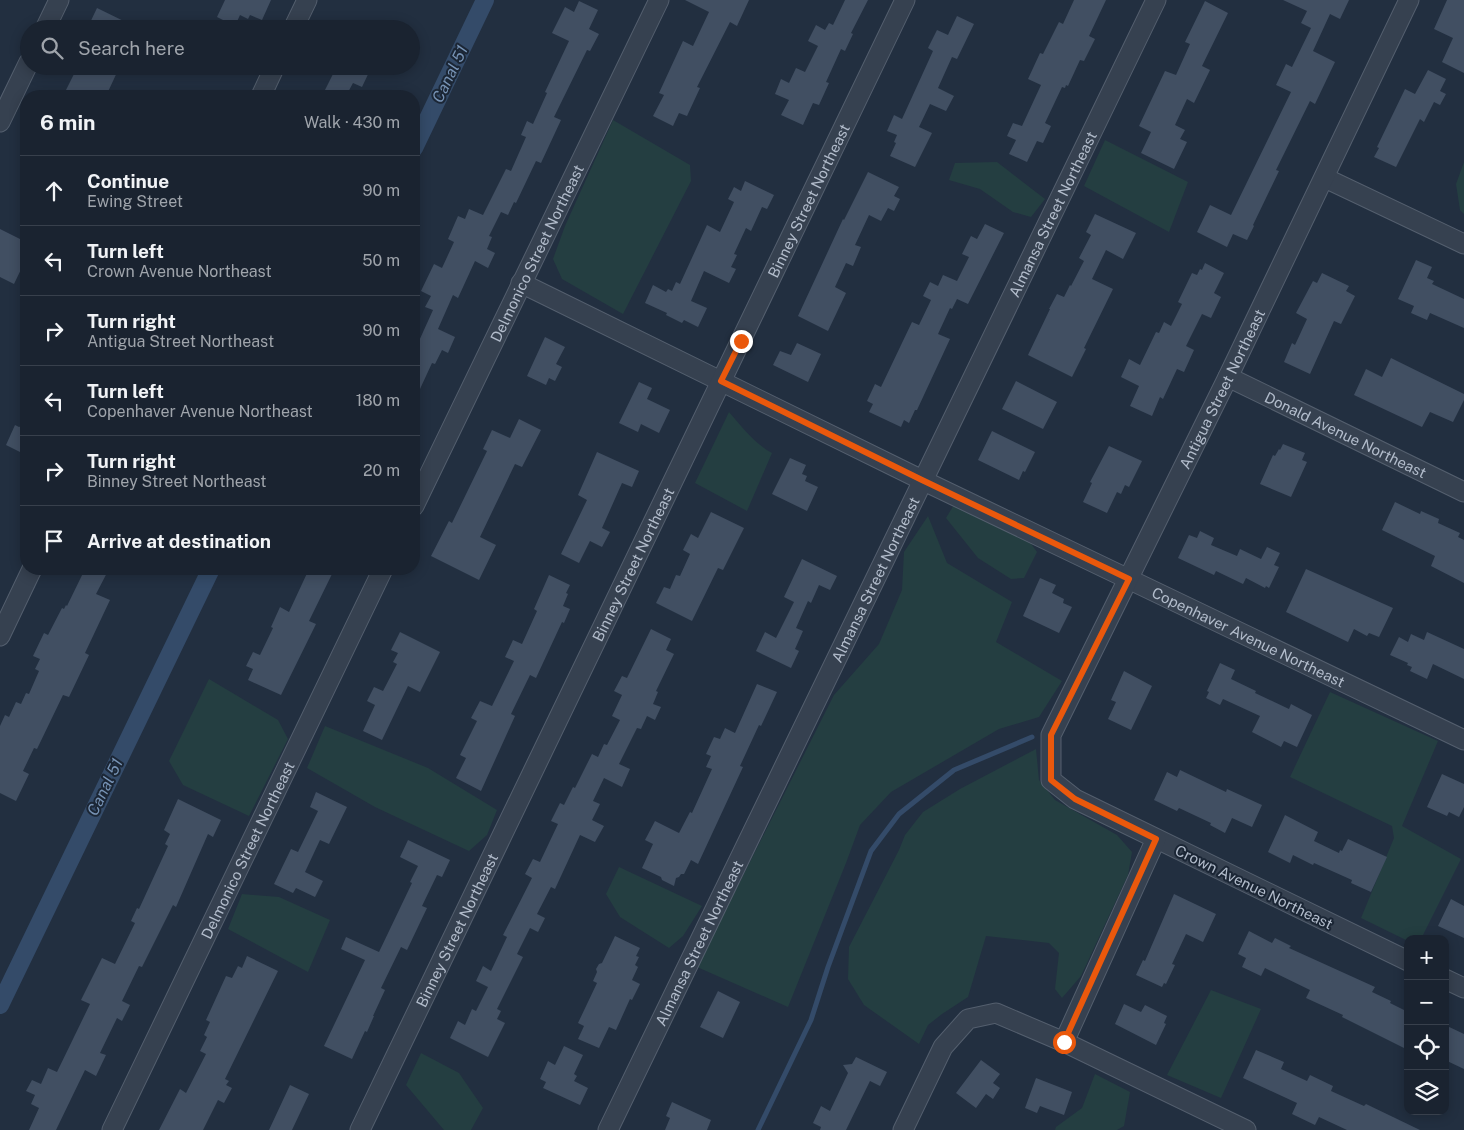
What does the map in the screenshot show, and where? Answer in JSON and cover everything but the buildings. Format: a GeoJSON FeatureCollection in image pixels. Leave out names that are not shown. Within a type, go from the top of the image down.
{"type":"FeatureCollection","features":[{"type":"Feature","properties":{"kind":"street"},"geometry":{"type":"LineString","coordinates":[[49,20],[59,0]]}},
{"type":"Feature","properties":{"kind":"street"},"geometry":{"type":"LineString","coordinates":[[297,20],[307,0]]}},
{"type":"Feature","properties":{"kind":"street","name":"Delmonico Street Northeast"},"geometry":{"type":"LineString","coordinates":[[420,493],[659,0]]}},
{"type":"Feature","properties":{"kind":"street","name":"Binney Street Northeast"},"geometry":{"type":"LineString","coordinates":[[360,1130],[905,0]]}},
{"type":"Feature","properties":{"kind":"street","name":"Almansa Street Northeast"},"geometry":{"type":"LineString","coordinates":[[608,1130],[1156,0]]}},
{"type":"Feature","properties":{"kind":"street","name":"Antigua Street Northeast"},"geometry":{"type":"LineString","coordinates":[[1051,780],[1051,735],[1325,178],[1409,0]]}},
{"type":"Feature","properties":{"kind":"street"},"geometry":{"type":"LineString","coordinates":[[0,122],[23,75]]}},
{"type":"Feature","properties":{"kind":"street"},"geometry":{"type":"LineString","coordinates":[[263,90],[270,75]]}},
{"type":"Feature","properties":{"kind":"street"},"geometry":{"type":"LineString","coordinates":[[1325,178],[1464,244]]}},
{"type":"Feature","properties":{"kind":"street","name":"Copenhaver Avenue Northeast"},"geometry":{"type":"LineString","coordinates":[[521,283],[922,480],[1464,740]]}},
{"type":"Feature","properties":{"kind":"street","name":"Donald Avenue Northeast"},"geometry":{"type":"LineString","coordinates":[[1228,377],[1464,492]]}},
{"type":"Feature","properties":{"kind":"street"},"geometry":{"type":"LineString","coordinates":[[0,636],[29,575]]}},
{"type":"Feature","properties":{"kind":"street","name":"Delmonico Street Northeast"},"geometry":{"type":"LineString","coordinates":[[112,1130],[380,575]]}},
{"type":"Feature","properties":{"kind":"street","name":"Crown Avenue Northeast"},"geometry":{"type":"LineString","coordinates":[[1051,780],[1075,799],[1404,959]]}},
{"type":"Feature","properties":{"kind":"street"},"geometry":{"type":"LineString","coordinates":[[1064,1042],[1156,839]]}},
{"type":"Feature","properties":{"kind":"street"},"geometry":{"type":"LineString","coordinates":[[1447,980],[1464,988]]}},
{"type":"Feature","properties":{"kind":"street"},"geometry":{"type":"LineString","coordinates":[[903,1130],[943,1047],[968,1019],[996,1012],[1064,1042],[1246,1130]]}},
{"type":"Feature","properties":{"kind":"green space"},"geometry":{"type":"Polygon","coordinates":[[[613,120],[690,165],[691,181],[623,314],[562,279],[553,259],[565,226],[613,120]]]}},
{"type":"Feature","properties":{"kind":"green space"},"geometry":{"type":"Polygon","coordinates":[[[1105,140],[1188,182],[1169,232],[1084,186],[1105,140]]]}},
{"type":"Feature","properties":{"kind":"green space"},"geometry":{"type":"Polygon","coordinates":[[[997,162],[1045,199],[1031,217],[1013,212],[980,189],[949,180],[955,163],[997,162]]]}},
{"type":"Feature","properties":{"kind":"green space"},"geometry":{"type":"Polygon","coordinates":[[[1464,162],[1464,214],[1460,210],[1456,184],[1464,162]]]}},
{"type":"Feature","properties":{"kind":"green space"},"geometry":{"type":"Polygon","coordinates":[[[729,412],[754,440],[772,453],[747,511],[695,483],[729,412]]]}},
{"type":"Feature","properties":{"kind":"green space"},"geometry":{"type":"Polygon","coordinates":[[[955,503],[1024,534],[1037,552],[1024,578],[1011,579],[978,558],[946,518],[955,503]]]}},
{"type":"Feature","properties":{"kind":"green space"},"geometry":{"type":"Polygon","coordinates":[[[928,516],[947,563],[1012,602],[996,642],[1062,681],[1039,717],[999,729],[891,792],[860,825],[788,1007],[697,967],[834,695],[879,644],[902,590],[904,552],[928,516]]]}},
{"type":"Feature","properties":{"kind":"green space"},"geometry":{"type":"Polygon","coordinates":[[[209,679],[278,720],[288,739],[249,816],[183,785],[169,761],[209,679]]]}},
{"type":"Feature","properties":{"kind":"green space"},"geometry":{"type":"Polygon","coordinates":[[[1330,692],[1438,741],[1402,826],[1461,859],[1423,935],[1404,935],[1404,939],[1361,918],[1394,838],[1392,826],[1290,777],[1330,692]]]}},
{"type":"Feature","properties":{"kind":"green space"},"geometry":{"type":"Polygon","coordinates":[[[325,726],[428,768],[497,810],[487,835],[469,851],[375,807],[307,768],[325,726]]]}},
{"type":"Feature","properties":{"kind":"green space"},"geometry":{"type":"Polygon","coordinates":[[[1036,749],[1039,780],[1055,800],[1117,835],[1132,852],[1128,875],[1081,976],[1062,998],[1055,989],[1059,953],[1049,943],[986,936],[968,997],[928,1025],[919,1044],[864,1005],[848,979],[849,947],[905,835],[923,812],[960,789],[1036,749]]]}},
{"type":"Feature","properties":{"kind":"green space"},"geometry":{"type":"Polygon","coordinates":[[[619,867],[702,906],[683,936],[669,948],[620,917],[606,894],[619,867]]]}},
{"type":"Feature","properties":{"kind":"green space"},"geometry":{"type":"Polygon","coordinates":[[[242,894],[279,897],[330,920],[308,972],[228,929],[242,894]]]}},
{"type":"Feature","properties":{"kind":"green space"},"geometry":{"type":"Polygon","coordinates":[[[1211,990],[1261,1009],[1221,1098],[1167,1075],[1211,990]]]}},
{"type":"Feature","properties":{"kind":"green space"},"geometry":{"type":"Polygon","coordinates":[[[421,1053],[459,1073],[483,1108],[471,1130],[444,1130],[406,1085],[421,1053]]]}},
{"type":"Feature","properties":{"kind":"green space"},"geometry":{"type":"Polygon","coordinates":[[[1095,1074],[1130,1092],[1124,1126],[1117,1130],[1055,1130],[1056,1127],[1082,1108],[1095,1074]]]}},
{"type":"Feature","properties":{"kind":"waterway","name":"Canal 51"},"geometry":{"type":"LineString","coordinates":[[420,135],[485,0]]}},
{"type":"Feature","properties":{"kind":"waterway","name":"Canal 51"},"geometry":{"type":"LineString","coordinates":[[0,1005],[208,575]]}},
{"type":"Feature","properties":{"kind":"waterway"},"geometry":{"type":"LineString","coordinates":[[758,1130],[811,1020],[828,967],[871,851],[899,814],[954,770],[1032,737]]}},
{"type":"Feature","properties":{"kind":"route"},"geometry":{"type":"LineString","coordinates":[[741,341],[721,381],[1129,579],[1051,735],[1051,780],[1075,799],[1156,839],[1064,1042]]}}]}
